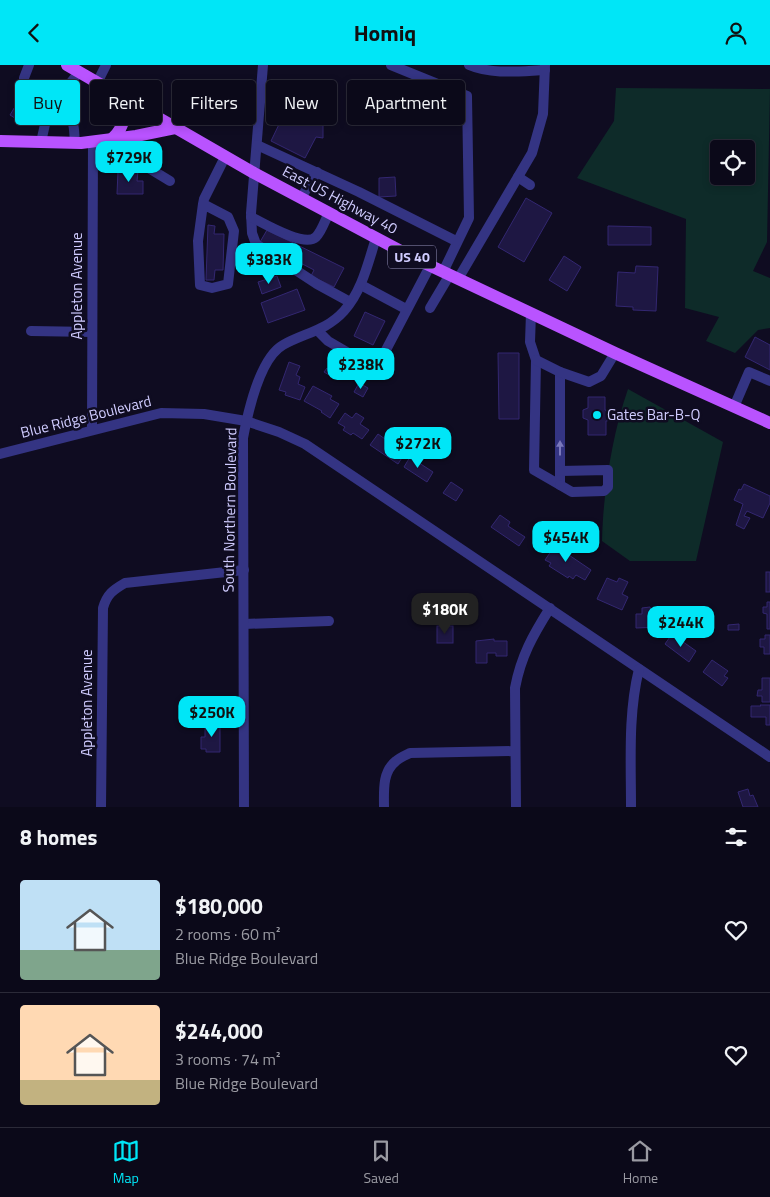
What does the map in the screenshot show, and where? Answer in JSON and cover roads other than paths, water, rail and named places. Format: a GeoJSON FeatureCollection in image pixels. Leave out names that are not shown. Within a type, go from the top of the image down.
{"type":"FeatureCollection","features":[{"type":"Feature","properties":{"kind":"main road","name":"East US Highway 40"},"geometry":{"type":"LineString","coordinates":[[67,65],[92,80]]}},
{"type":"Feature","properties":{"kind":"main road","name":"East US Highway 40"},"geometry":{"type":"LineString","coordinates":[[162,120],[254,173],[430,266],[734,407],[769,421]]}},
{"type":"Feature","properties":{"kind":"main road"},"geometry":{"type":"LineString","coordinates":[[112,139],[123,125]]}},
{"type":"Feature","properties":{"kind":"main road"},"geometry":{"type":"LineString","coordinates":[[0,141],[75,143],[136,136],[175,128]]}},
{"type":"Feature","properties":{"kind":"street"},"geometry":{"type":"LineString","coordinates":[[24,80],[29,65]]}},
{"type":"Feature","properties":{"kind":"street"},"geometry":{"type":"LineString","coordinates":[[98,80],[106,65]]}},
{"type":"Feature","properties":{"kind":"street"},"geometry":{"type":"LineString","coordinates":[[263,65],[251,217],[252,233],[256,244],[316,284],[350,302]]}},
{"type":"Feature","properties":{"kind":"street"},"geometry":{"type":"LineString","coordinates":[[391,65],[467,96],[469,218],[456,241],[450,275]]}},
{"type":"Feature","properties":{"kind":"street"},"geometry":{"type":"LineString","coordinates":[[430,307],[521,173],[532,153],[543,113],[545,68],[479,69],[469,65]]}},
{"type":"Feature","properties":{"kind":"street"},"geometry":{"type":"LineString","coordinates":[[73,80],[79,72]]}},
{"type":"Feature","properties":{"kind":"street"},"geometry":{"type":"LineString","coordinates":[[41,142],[45,125]]}},
{"type":"Feature","properties":{"kind":"street"},"geometry":{"type":"LineString","coordinates":[[73,125],[75,143]]}},
{"type":"Feature","properties":{"kind":"street"},"geometry":{"type":"LineString","coordinates":[[136,136],[137,161],[170,181]]}},
{"type":"Feature","properties":{"kind":"street","name":"Appleton Avenue"},"geometry":{"type":"LineString","coordinates":[[92,430],[93,141]]}},
{"type":"Feature","properties":{"kind":"street"},"geometry":{"type":"LineString","coordinates":[[257,145],[317,172],[456,241]]}},
{"type":"Feature","properties":{"kind":"street"},"geometry":{"type":"LineString","coordinates":[[203,204],[228,217],[234,231],[228,284],[212,288],[200,285],[198,241],[203,204],[204,199],[225,157]]}},
{"type":"Feature","properties":{"kind":"street"},"geometry":{"type":"LineString","coordinates":[[301,198],[317,172]]}},
{"type":"Feature","properties":{"kind":"street"},"geometry":{"type":"LineString","coordinates":[[521,173],[530,185]]}},
{"type":"Feature","properties":{"kind":"street"},"geometry":{"type":"LineString","coordinates":[[251,217],[294,238],[304,240],[313,239],[317,236],[329,213]]}},
{"type":"Feature","properties":{"kind":"street","name":"South Northern Boulevard"},"geometry":{"type":"LineString","coordinates":[[244,807],[244,438],[246,421],[268,359],[283,345],[318,331],[343,311],[361,285],[376,238]]}},
{"type":"Feature","properties":{"kind":"street"},"geometry":{"type":"LineString","coordinates":[[318,331],[328,341],[376,369],[430,266]]}},
{"type":"Feature","properties":{"kind":"street"},"geometry":{"type":"LineString","coordinates":[[361,285],[406,309]]}},
{"type":"Feature","properties":{"kind":"street"},"geometry":{"type":"LineString","coordinates":[[531,313],[530,342],[536,360],[534,470],[572,492],[604,491],[608,487],[608,471],[560,471]]}},
{"type":"Feature","properties":{"kind":"street"},"geometry":{"type":"LineString","coordinates":[[31,331],[92,332]]}},
{"type":"Feature","properties":{"kind":"street"},"geometry":{"type":"LineString","coordinates":[[536,360],[560,372],[589,382],[601,376],[616,353]]}},
{"type":"Feature","properties":{"kind":"street"},"geometry":{"type":"LineString","coordinates":[[560,372],[560,485]]}},
{"type":"Feature","properties":{"kind":"street"},"geometry":{"type":"LineString","coordinates":[[734,407],[749,372],[770,381]]}},
{"type":"Feature","properties":{"kind":"street","name":"Blue Ridge Boulevard"},"geometry":{"type":"LineString","coordinates":[[0,454],[161,413],[204,414],[246,421],[279,432],[305,444],[770,757]]}},
{"type":"Feature","properties":{"kind":"street","name":"Appleton Avenue"},"geometry":{"type":"LineString","coordinates":[[101,807],[103,608],[110,592],[125,583],[244,570]]}},
{"type":"Feature","properties":{"kind":"street"},"geometry":{"type":"LineString","coordinates":[[516,807],[515,688],[518,670],[528,643],[550,608]]}},
{"type":"Feature","properties":{"kind":"street"},"geometry":{"type":"LineString","coordinates":[[244,624],[329,621]]}},
{"type":"Feature","properties":{"kind":"street"},"geometry":{"type":"LineString","coordinates":[[631,807],[631,716],[639,669]]}},
{"type":"Feature","properties":{"kind":"street"},"geometry":{"type":"LineString","coordinates":[[384,807],[386,775],[395,761],[410,753],[515,751]]}},
{"type":"Feature","properties":{"kind":"place","name":"Gates Bar-B-Q"},"geometry":{"type":"Point","coordinates":[597,415]}}]}
